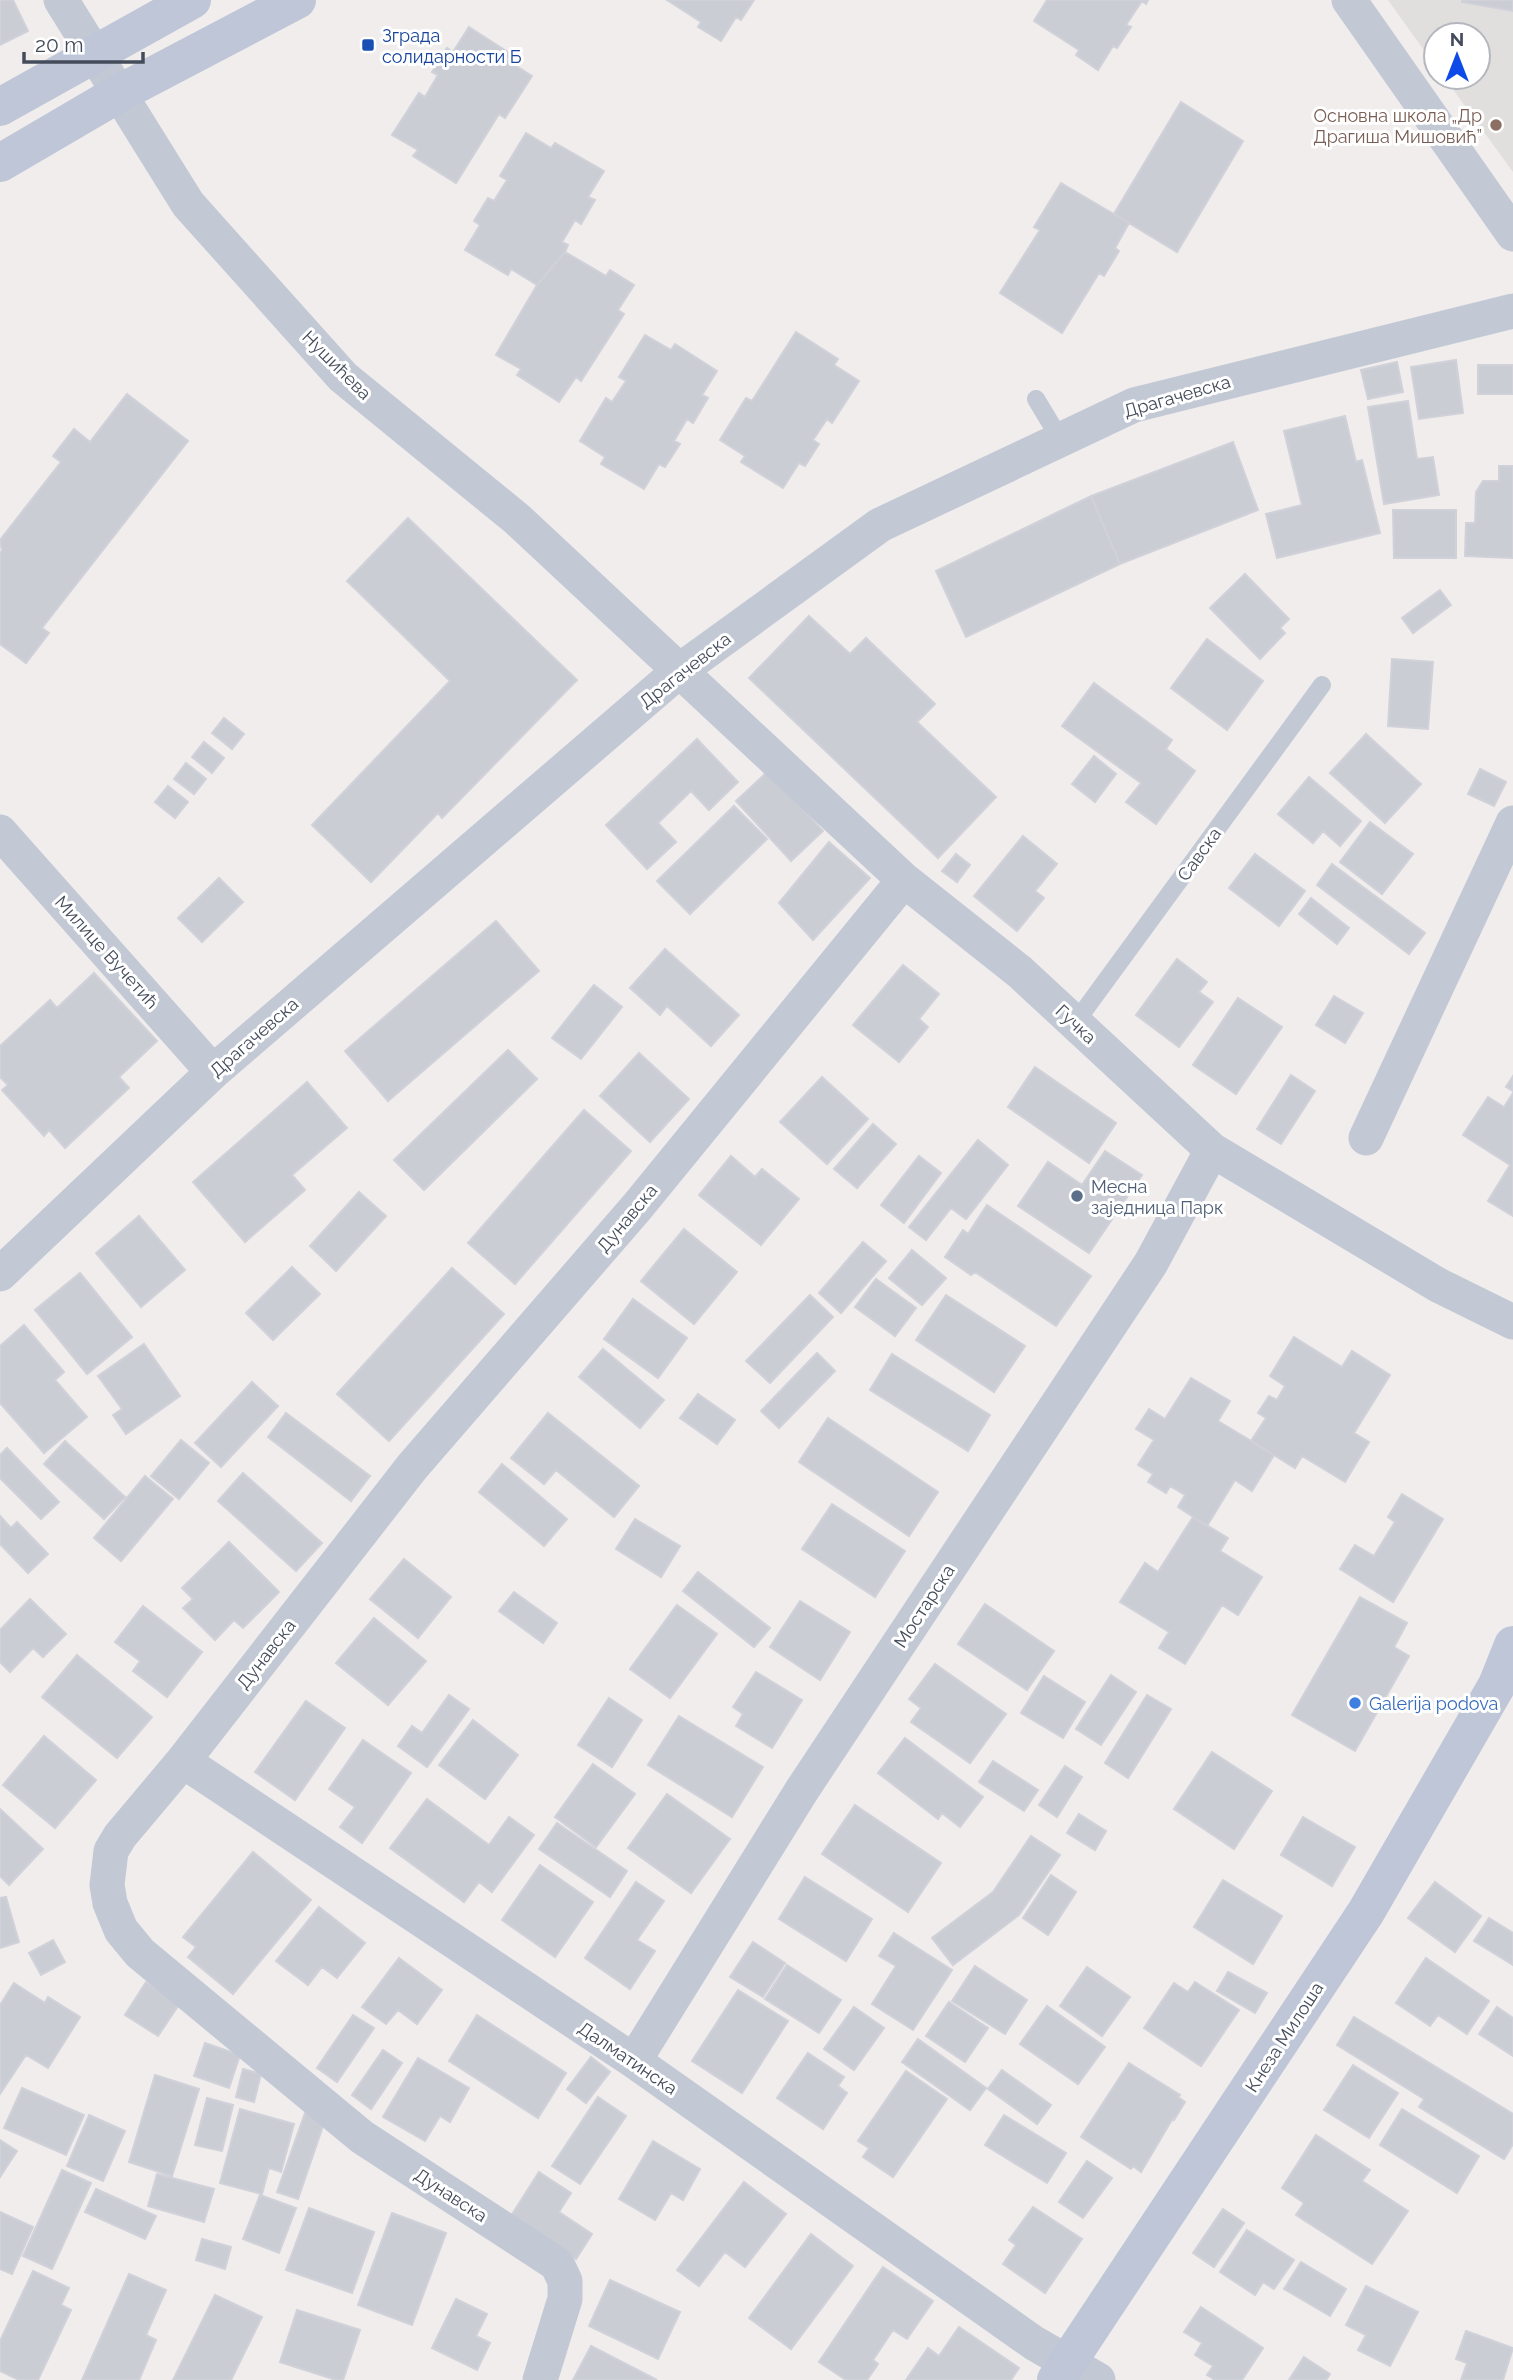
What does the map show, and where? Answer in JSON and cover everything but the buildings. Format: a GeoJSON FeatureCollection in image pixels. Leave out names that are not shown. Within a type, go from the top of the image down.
{"type":"FeatureCollection","features":[{"type":"Feature","properties":{"kind":"main road"},"geometry":{"type":"LineString","coordinates":[[0,107],[192,0]]}},
{"type":"Feature","properties":{"kind":"main road"},"geometry":{"type":"LineString","coordinates":[[0,163],[118,94],[297,0]]}},
{"type":"Feature","properties":{"kind":"main road","name":"Кнеза Милоша"},"geometry":{"type":"LineString","coordinates":[[1074,2374],[1366,1912],[1505,1676],[1513,1645]]}},
{"type":"Feature","properties":{"kind":"street","name":"Нушићева"},"geometry":{"type":"LineString","coordinates":[[61,0],[188,204],[343,377],[517,519],[679,671]]}},
{"type":"Feature","properties":{"kind":"street"},"geometry":{"type":"LineString","coordinates":[[1349,0],[1513,234]]}},
{"type":"Feature","properties":{"kind":"street","name":"Драгачевска"},"geometry":{"type":"LineString","coordinates":[[0,1274],[213,1072],[679,671],[880,525],[1134,405],[1513,311]]}},
{"type":"Feature","properties":{"kind":"street","name":"Гучка"},"geometry":{"type":"LineString","coordinates":[[679,671],[904,880],[1020,972],[1212,1150],[1438,1285],[1513,1322]]}},
{"type":"Feature","properties":{"kind":"street"},"geometry":{"type":"LineString","coordinates":[[1366,1138],[1513,823]]}},
{"type":"Feature","properties":{"kind":"street","name":"Милице Вучетић"},"geometry":{"type":"LineString","coordinates":[[0,832],[213,1072]]}},
{"type":"Feature","properties":{"kind":"street","name":"Дунавска"},"geometry":{"type":"LineString","coordinates":[[540,2379],[565,2299],[565,2281],[557,2264],[362,2137],[140,1953],[121,1930],[110,1903],[107,1885],[111,1851],[120,1836],[183,1761],[412,1467],[637,1207],[904,880]]}},
{"type":"Feature","properties":{"kind":"street","name":"Мостарска"},"geometry":{"type":"LineString","coordinates":[[634,2061],[802,1790],[1151,1263],[1212,1150]]}},
{"type":"Feature","properties":{"kind":"street","name":"Далматинска"},"geometry":{"type":"LineString","coordinates":[[183,1761],[634,2061],[1074,2374]]}},
{"type":"Feature","properties":{"kind":"lane"},"geometry":{"type":"LineString","coordinates":[[1036,399],[1060,439]]}},
{"type":"Feature","properties":{"kind":"lane","name":"Савска"},"geometry":{"type":"LineString","coordinates":[[1075,1023],[1322,685]]}},
{"type":"Feature","properties":{"kind":"shaded area","name":"Основна школа „Др Драгиша Мишовић”"},"geometry":{"type":"Polygon","coordinates":[[[1388,0],[1513,0],[1513,172],[1454,91],[1492,91],[1492,21],[1422,21],[1422,47],[1388,0]]]}},
{"type":"Feature","properties":{"kind":"place","name":"Зграда солидарности Б"},"geometry":{"type":"Point","coordinates":[368,45]}},
{"type":"Feature","properties":{"kind":"place","name":"Основна школа „Др Драгиша Мишовић”"},"geometry":{"type":"Point","coordinates":[1496,125]}},
{"type":"Feature","properties":{"kind":"place","name":"Месна заједница Парк"},"geometry":{"type":"Point","coordinates":[1077,1196]}},
{"type":"Feature","properties":{"kind":"place","name":"Galerija podova"},"geometry":{"type":"Point","coordinates":[1355,1703]}}]}
